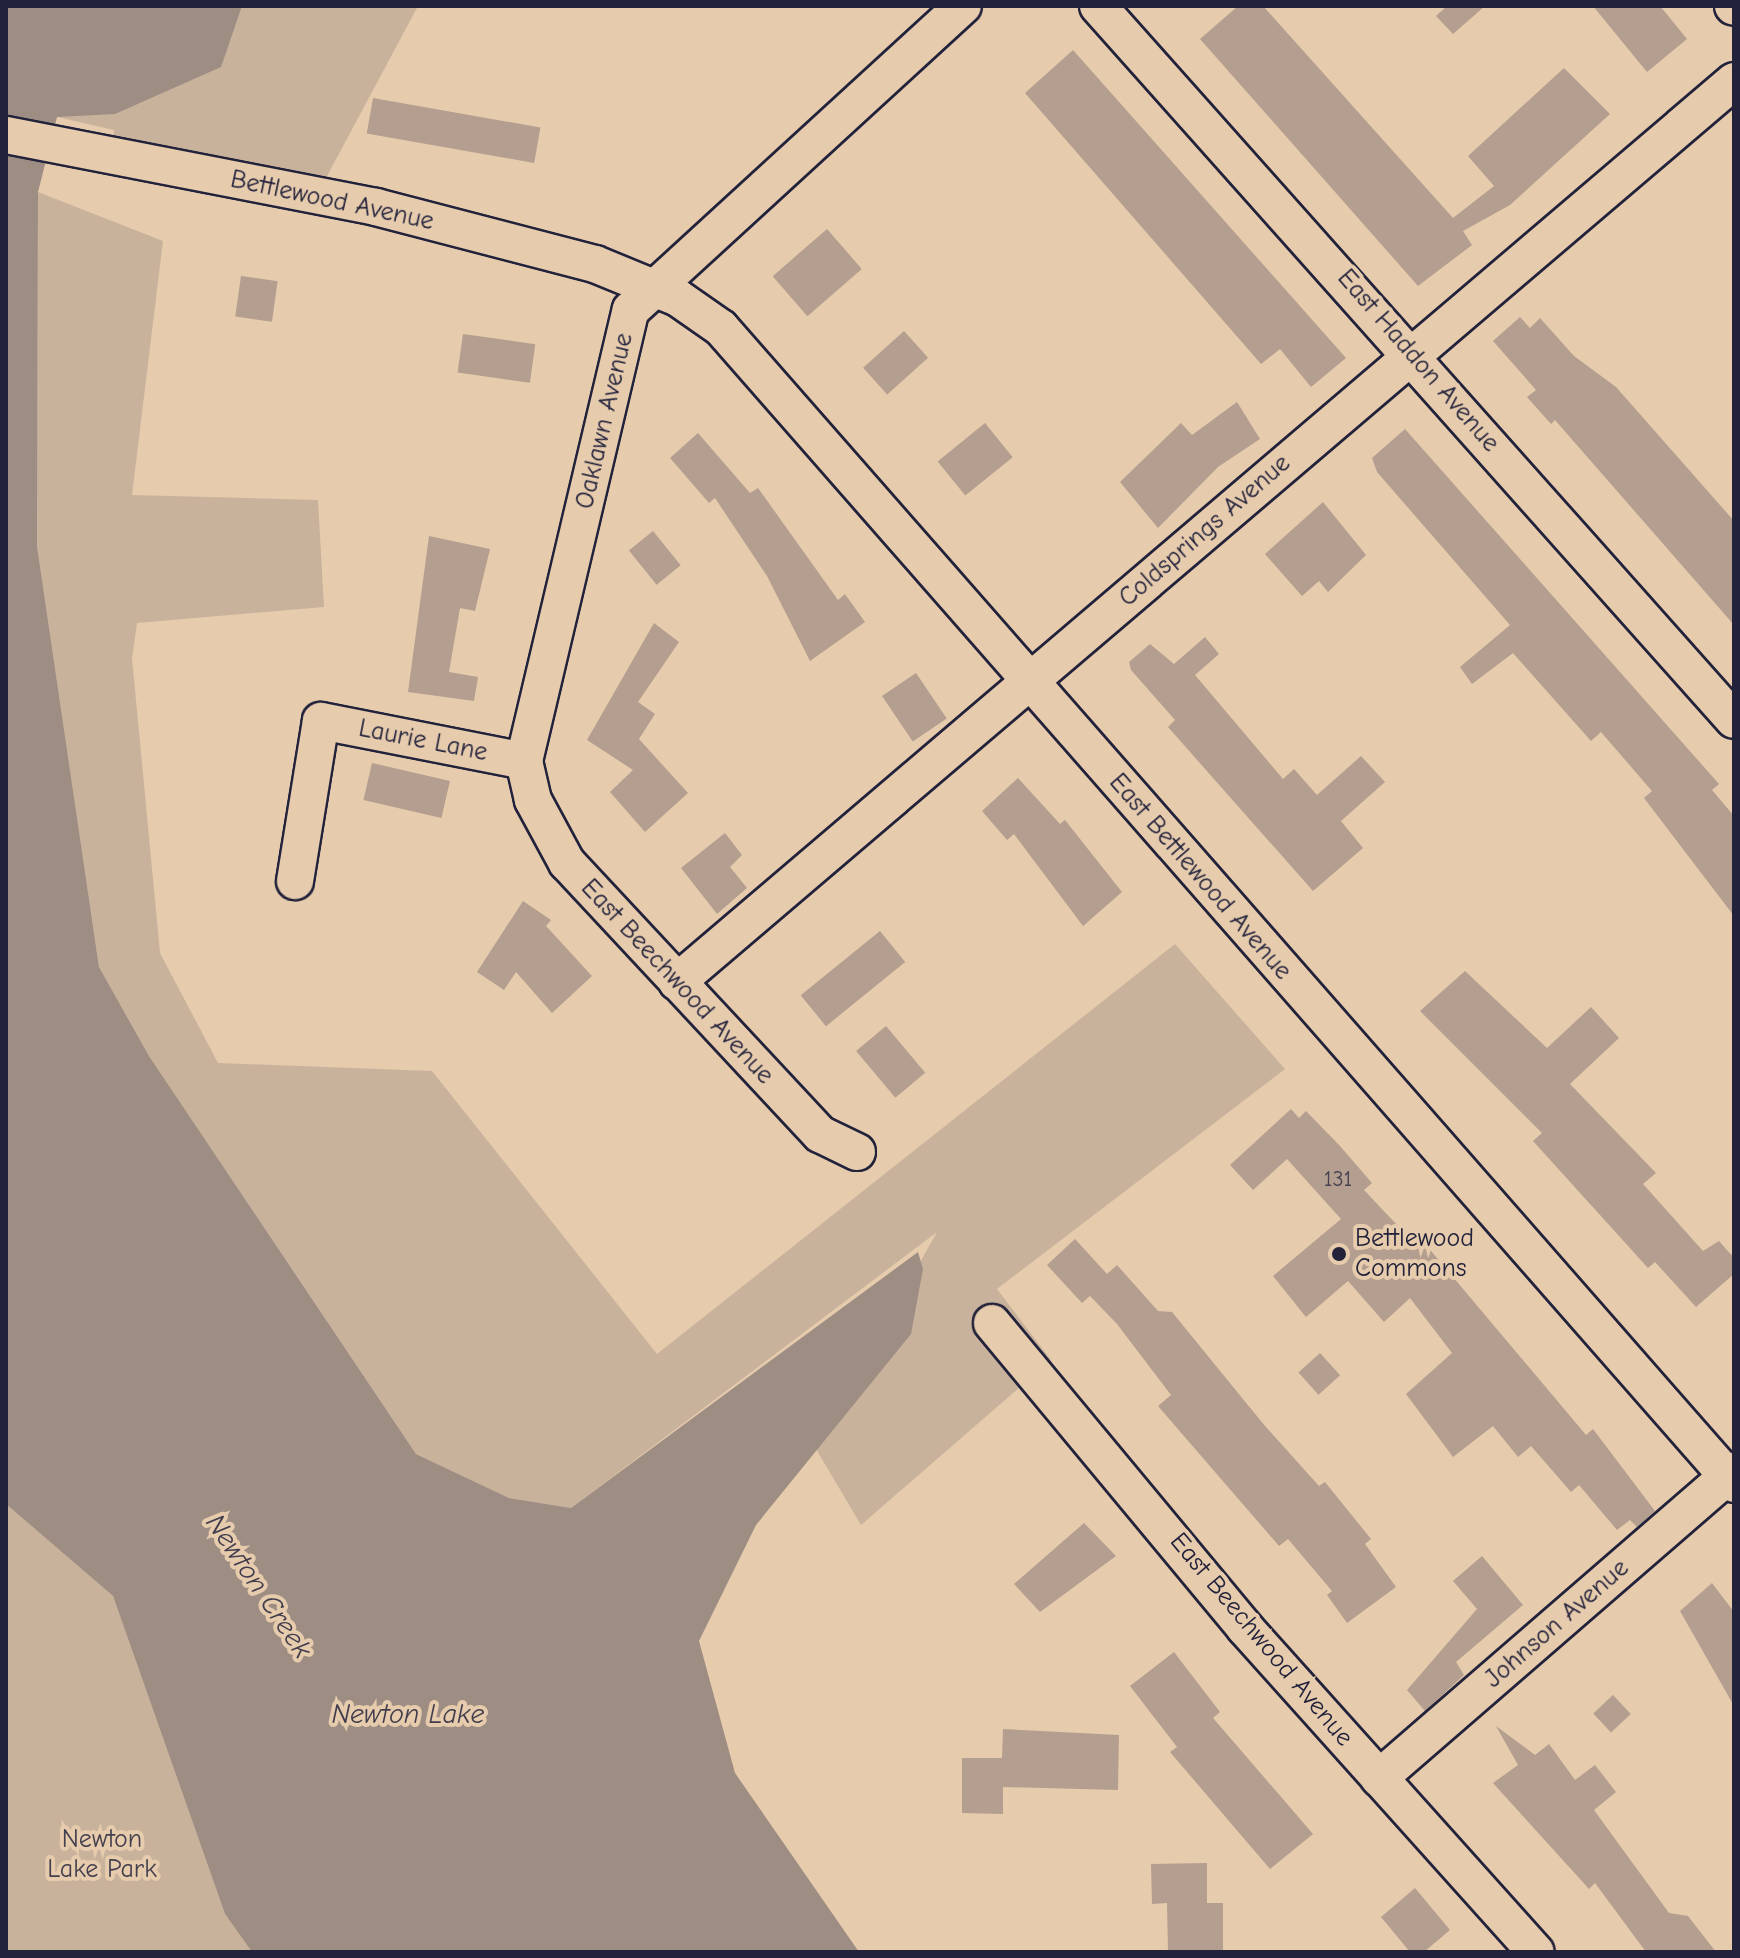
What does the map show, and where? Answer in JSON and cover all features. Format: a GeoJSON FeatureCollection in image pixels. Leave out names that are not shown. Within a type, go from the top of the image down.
{"type":"FeatureCollection","features":[{"type":"Feature","properties":{"kind":"street","name":"Oaklawn Avenue"},"geometry":{"type":"LineString","coordinates":[[526,773],[631,310],[652,287],[963,6]]}},
{"type":"Feature","properties":{"kind":"street","name":"East Haddon Avenue"},"geometry":{"type":"LineString","coordinates":[[1098,6],[1412,353],[1734,720]]}},
{"type":"Feature","properties":{"kind":"street","name":"Coldsprings Avenue"},"geometry":{"type":"LineString","coordinates":[[677,982],[1734,81]]}},
{"type":"Feature","properties":{"kind":"street","name":"Bettlewood Avenue"},"geometry":{"type":"LineString","coordinates":[[6,135],[376,207],[595,264],[652,287]]}},
{"type":"Feature","properties":{"kind":"street","name":"East Bettlewood Avenue"},"geometry":{"type":"LineString","coordinates":[[652,287],[721,328],[1029,682],[1732,1477]]}},
{"type":"Feature","properties":{"kind":"street","name":"Laurie Lane"},"geometry":{"type":"LineString","coordinates":[[295,881],[321,721],[526,773]]}},
{"type":"Feature","properties":{"kind":"street","name":"East Beechwood Avenue"},"geometry":{"type":"LineString","coordinates":[[526,773],[567,863],[820,1134],[857,1152]]}},
{"type":"Feature","properties":{"kind":"street","name":"East Beechwood Avenue"},"geometry":{"type":"LineString","coordinates":[[992,1323],[1379,1778],[1536,1952]]}},
{"type":"Feature","properties":{"kind":"street","name":"Johnson Avenue"},"geometry":{"type":"LineString","coordinates":[[1379,1778],[1732,1477]]}},
{"type":"Feature","properties":{"kind":"green space"},"geometry":{"type":"Polygon","coordinates":[[[242,6],[418,6],[326,178],[295,171],[288,190],[112,155],[114,130],[57,117],[226,51],[242,6]]]}},
{"type":"Feature","properties":{"kind":"green space"},"geometry":{"type":"Polygon","coordinates":[[[38,192],[163,241],[132,495],[318,500],[324,607],[137,623],[132,658],[160,953],[218,1063],[432,1071],[657,1354],[1175,944],[1285,1069],[997,1289],[1051,1360],[861,1525],[816,1449],[937,1232],[571,1508],[509,1498],[416,1454],[149,1056],[99,967],[37,546],[38,192]]]}},
{"type":"Feature","properties":{"kind":"green space","name":"Newton Lake Park"},"geometry":{"type":"Polygon","coordinates":[[[6,1504],[113,1596],[225,1914],[252,1952],[6,1952],[6,1504]]]}},
{"type":"Feature","properties":{"kind":"water","name":"Newton Lake"},"geometry":{"type":"Polygon","coordinates":[[[6,6],[242,6],[221,67],[115,114],[57,117],[38,192],[37,546],[99,967],[149,1056],[416,1454],[509,1498],[571,1508],[918,1252],[923,1269],[911,1334],[756,1525],[699,1641],[735,1773],[859,1952],[252,1952],[225,1914],[113,1596],[6,1504],[6,6]]]}},
{"type":"Feature","properties":{"kind":"building"},"geometry":{"type":"Polygon","coordinates":[[[1238,6],[1263,6],[1453,218],[1494,186],[1468,156],[1564,68],[1610,114],[1510,205],[1463,231],[1472,245],[1418,286],[1200,39],[1238,6]]]}},
{"type":"Feature","properties":{"kind":"building"},"geometry":{"type":"Polygon","coordinates":[[[1447,6],[1485,6],[1453,34],[1436,16],[1447,6]]]}},
{"type":"Feature","properties":{"kind":"building"},"geometry":{"type":"Polygon","coordinates":[[[1593,6],[1660,6],[1687,39],[1647,72],[1593,6]]]}},
{"type":"Feature","properties":{"kind":"building"},"geometry":{"type":"Polygon","coordinates":[[[1073,50],[1346,358],[1311,387],[1280,349],[1261,364],[1025,93],[1073,50]]]}},
{"type":"Feature","properties":{"kind":"building"},"geometry":{"type":"Polygon","coordinates":[[[373,98],[540,128],[534,163],[367,133],[373,98]]]}},
{"type":"Feature","properties":{"kind":"building"},"geometry":{"type":"Polygon","coordinates":[[[827,229],[862,269],[807,316],[773,276],[827,229]]]}},
{"type":"Feature","properties":{"kind":"building"},"geometry":{"type":"Polygon","coordinates":[[[241,276],[278,281],[272,322],[235,317],[241,276]]]}},
{"type":"Feature","properties":{"kind":"building"},"geometry":{"type":"Polygon","coordinates":[[[1520,317],[1530,328],[1540,318],[1574,356],[1616,387],[1734,521],[1734,625],[1555,420],[1551,424],[1527,397],[1536,390],[1493,341],[1520,317]]]}},
{"type":"Feature","properties":{"kind":"building"},"geometry":{"type":"Polygon","coordinates":[[[904,331],[928,358],[887,395],[863,368],[904,331]]]}},
{"type":"Feature","properties":{"kind":"building"},"geometry":{"type":"Polygon","coordinates":[[[463,334],[535,344],[530,383],[458,373],[463,334]]]}},
{"type":"Feature","properties":{"kind":"building"},"geometry":{"type":"Polygon","coordinates":[[[1237,402],[1260,439],[1218,467],[1158,528],[1120,482],[1181,423],[1192,435],[1237,402]]]}},
{"type":"Feature","properties":{"kind":"building"},"geometry":{"type":"Polygon","coordinates":[[[985,423],[1013,457],[965,496],[938,461],[985,423]]]}},
{"type":"Feature","properties":{"kind":"building"},"geometry":{"type":"Polygon","coordinates":[[[1405,429],[1719,784],[1712,790],[1734,816],[1734,916],[1644,798],[1652,791],[1601,732],[1591,741],[1513,653],[1472,684],[1460,667],[1510,625],[1377,472],[1372,458],[1405,429]]]}},
{"type":"Feature","properties":{"kind":"building"},"geometry":{"type":"Polygon","coordinates":[[[698,433],[750,493],[758,488],[838,600],[845,594],[865,622],[810,661],[767,576],[715,498],[709,503],[670,458],[698,433]]]}},
{"type":"Feature","properties":{"kind":"building"},"geometry":{"type":"Polygon","coordinates":[[[1323,502],[1366,555],[1328,592],[1319,581],[1302,596],[1265,554],[1323,502]]]}},
{"type":"Feature","properties":{"kind":"building"},"geometry":{"type":"Polygon","coordinates":[[[653,531],[681,565],[657,585],[629,551],[653,531]]]}},
{"type":"Feature","properties":{"kind":"building"},"geometry":{"type":"Polygon","coordinates":[[[429,536],[490,549],[475,611],[460,608],[449,672],[478,677],[474,701],[408,692],[429,536]]]}},
{"type":"Feature","properties":{"kind":"building"},"geometry":{"type":"Polygon","coordinates":[[[654,623],[679,642],[638,702],[655,714],[639,739],[688,793],[645,832],[610,792],[633,770],[587,740],[654,623]]]}},
{"type":"Feature","properties":{"kind":"building"},"geometry":{"type":"Polygon","coordinates":[[[1205,637],[1219,654],[1195,675],[1283,779],[1294,769],[1317,795],[1361,756],[1385,782],[1341,821],[1363,848],[1313,891],[1168,727],[1175,720],[1131,670],[1129,662],[1150,644],[1174,664],[1205,637]]]}},
{"type":"Feature","properties":{"kind":"building"},"geometry":{"type":"Polygon","coordinates":[[[916,673],[947,719],[913,742],[882,696],[916,673]]]}},
{"type":"Feature","properties":{"kind":"building"},"geometry":{"type":"Polygon","coordinates":[[[372,763],[450,781],[441,818],[363,800],[372,763]]]}},
{"type":"Feature","properties":{"kind":"building"},"geometry":{"type":"Polygon","coordinates":[[[1018,778],[1060,824],[1065,820],[1122,892],[1083,926],[1014,834],[1007,840],[982,811],[1018,778]]]}},
{"type":"Feature","properties":{"kind":"building"},"geometry":{"type":"Polygon","coordinates":[[[725,833],[742,855],[730,867],[747,888],[717,914],[681,868],[725,833]]]}},
{"type":"Feature","properties":{"kind":"building"},"geometry":{"type":"Polygon","coordinates":[[[523,901],[551,920],[546,926],[592,976],[552,1013],[516,972],[504,990],[477,972],[523,901]]]}},
{"type":"Feature","properties":{"kind":"building"},"geometry":{"type":"Polygon","coordinates":[[[880,931],[905,962],[826,1026],[801,995],[880,931]]]}},
{"type":"Feature","properties":{"kind":"building"},"geometry":{"type":"Polygon","coordinates":[[[1465,971],[1547,1048],[1591,1007],[1619,1038],[1570,1084],[1656,1173],[1643,1184],[1703,1251],[1719,1241],[1734,1258],[1734,1274],[1696,1307],[1655,1262],[1648,1268],[1533,1141],[1542,1133],[1420,1011],[1465,971]]]}},
{"type":"Feature","properties":{"kind":"building"},"geometry":{"type":"Polygon","coordinates":[[[886,1026],[925,1073],[895,1098],[856,1051],[886,1026]]]}},
{"type":"Feature","properties":{"kind":"building"},"geometry":{"type":"Polygon","coordinates":[[[1291,1109],[1299,1118],[1306,1111],[1340,1146],[1372,1183],[1364,1190],[1415,1244],[1421,1239],[1586,1435],[1593,1429],[1655,1511],[1637,1527],[1630,1520],[1617,1530],[1579,1485],[1571,1492],[1531,1446],[1518,1457],[1493,1426],[1453,1457],[1406,1394],[1452,1353],[1410,1298],[1384,1322],[1348,1281],[1306,1317],[1273,1276],[1341,1219],[1287,1159],[1253,1190],[1230,1165],[1291,1109]]]}},
{"type":"Feature","properties":{"kind":"building"},"geometry":{"type":"Polygon","coordinates":[[[1075,1239],[1107,1274],[1117,1265],[1158,1311],[1172,1312],[1265,1426],[1319,1486],[1325,1482],[1371,1539],[1365,1544],[1396,1587],[1347,1623],[1327,1595],[1332,1591],[1288,1539],[1279,1546],[1158,1406],[1171,1395],[1117,1324],[1090,1296],[1082,1303],[1047,1265],[1075,1239]]]}},
{"type":"Feature","properties":{"kind":"building"},"geometry":{"type":"Polygon","coordinates":[[[1320,1353],[1340,1375],[1319,1395],[1298,1372],[1320,1353]]]}},
{"type":"Feature","properties":{"kind":"building"},"geometry":{"type":"Polygon","coordinates":[[[1084,1523],[1116,1556],[1040,1612],[1014,1584],[1084,1523]]]}},
{"type":"Feature","properties":{"kind":"building"},"geometry":{"type":"Polygon","coordinates":[[[1482,1556],[1523,1605],[1456,1662],[1464,1675],[1425,1711],[1407,1690],[1477,1609],[1453,1581],[1482,1556]]]}},
{"type":"Feature","properties":{"kind":"building"},"geometry":{"type":"Polygon","coordinates":[[[1712,1583],[1734,1612],[1734,1706],[1680,1611],[1712,1583]]]}},
{"type":"Feature","properties":{"kind":"building"},"geometry":{"type":"Polygon","coordinates":[[[1174,1652],[1220,1712],[1213,1718],[1313,1834],[1270,1869],[1170,1752],[1177,1747],[1130,1686],[1174,1652]]]}},
{"type":"Feature","properties":{"kind":"building"},"geometry":{"type":"Polygon","coordinates":[[[1613,1695],[1631,1714],[1611,1732],[1593,1713],[1613,1695]]]}},
{"type":"Feature","properties":{"kind":"building"},"geometry":{"type":"Polygon","coordinates":[[[1496,1726],[1535,1755],[1549,1744],[1575,1780],[1595,1765],[1616,1792],[1594,1810],[1669,1913],[1688,1916],[1716,1952],[1646,1952],[1595,1883],[1589,1889],[1493,1783],[1518,1765],[1496,1726]]]}},
{"type":"Feature","properties":{"kind":"building"},"geometry":{"type":"Polygon","coordinates":[[[1003,1729],[1119,1735],[1118,1790],[1003,1787],[1003,1814],[962,1813],[962,1758],[1002,1758],[1003,1729]]]}},
{"type":"Feature","properties":{"kind":"building"},"geometry":{"type":"Polygon","coordinates":[[[1207,1863],[1207,1903],[1223,1903],[1223,1952],[1168,1952],[1167,1903],[1152,1904],[1151,1864],[1207,1863]]]}},
{"type":"Feature","properties":{"kind":"building"},"geometry":{"type":"Polygon","coordinates":[[[1415,1888],[1450,1930],[1424,1952],[1410,1952],[1381,1917],[1415,1888]]]}},
{"type":"Feature","properties":{"kind":"place","name":"Bettlewood Commons"},"geometry":{"type":"Point","coordinates":[1339,1254]}},
{"type":"Feature","properties":{"kind":"water label","name":"Newton Creek"},"geometry":{"type":"Point","coordinates":[259,1586]}}]}
